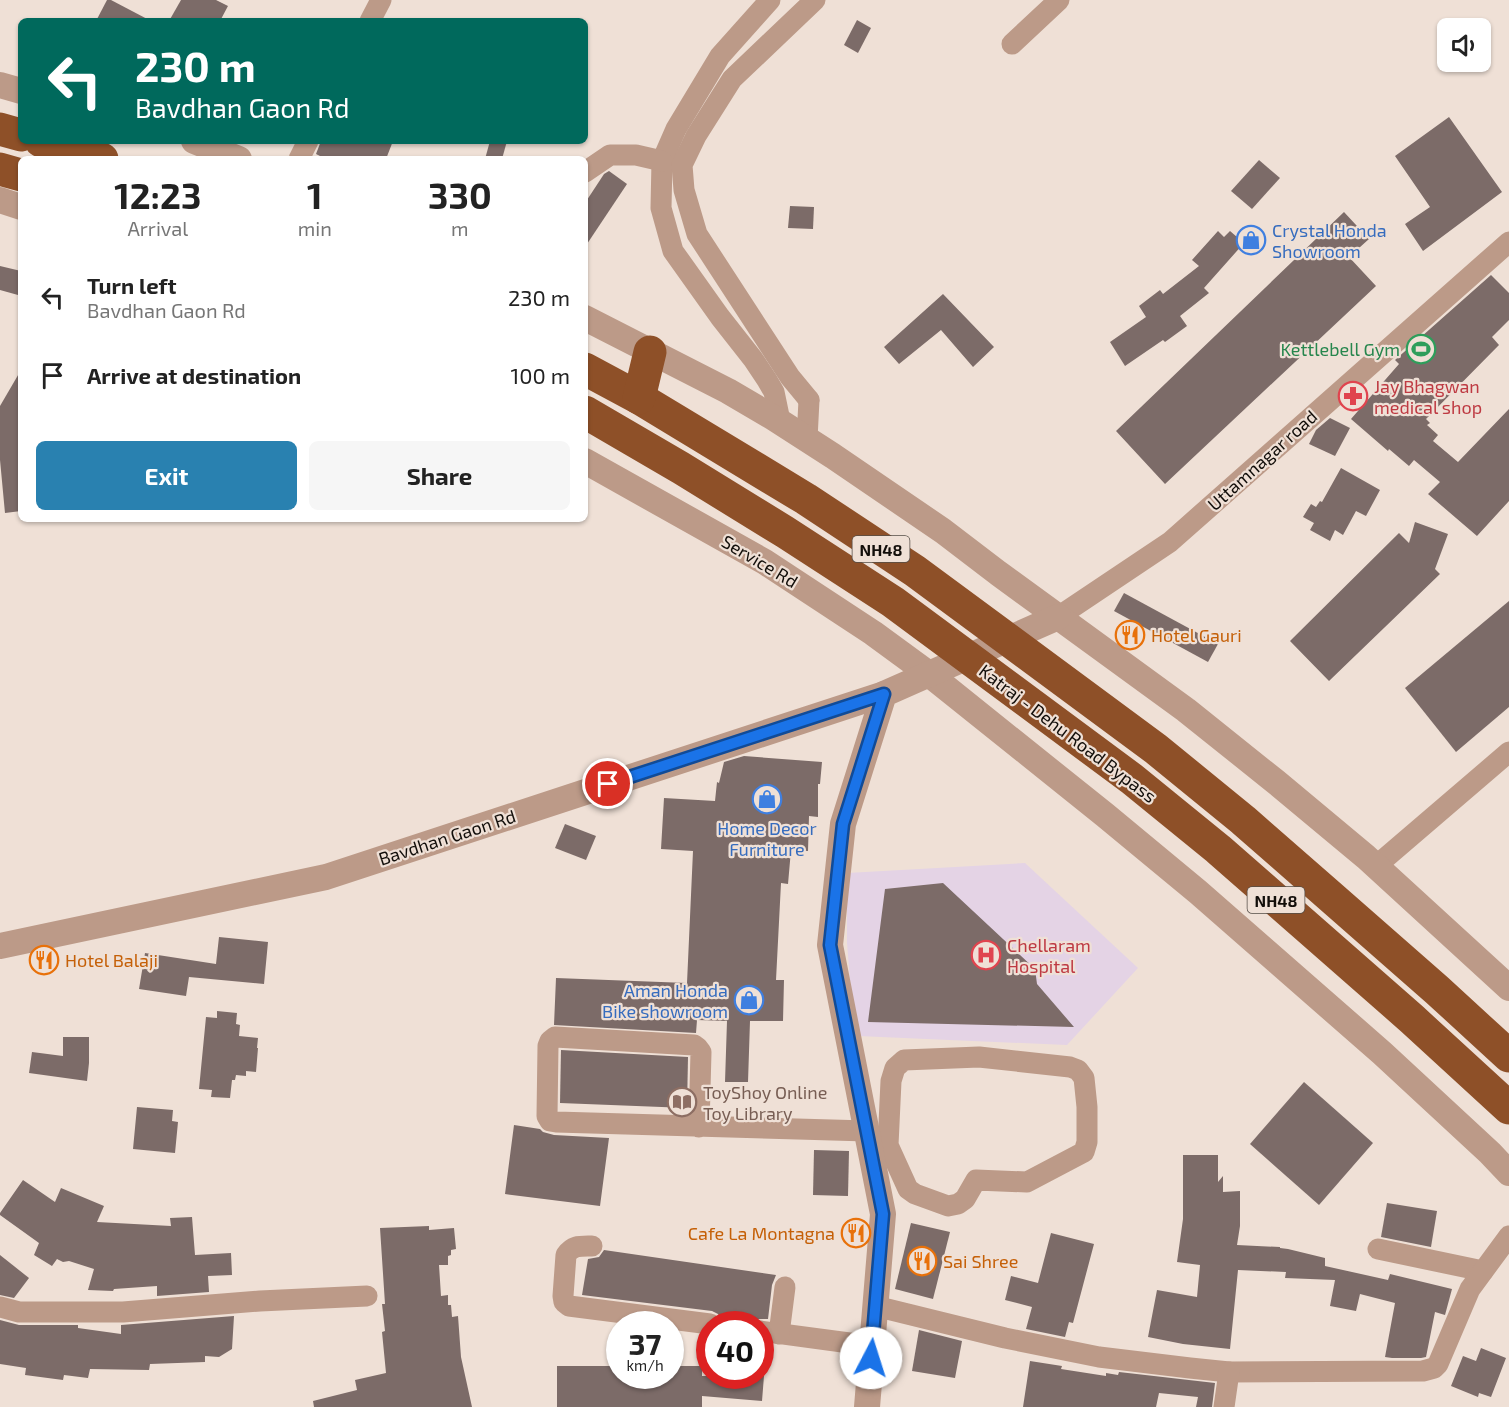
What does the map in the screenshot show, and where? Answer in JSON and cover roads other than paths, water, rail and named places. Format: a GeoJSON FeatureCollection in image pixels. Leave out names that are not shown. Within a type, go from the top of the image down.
{"type":"FeatureCollection","features":[{"type":"Feature","properties":{"kind":"highway"},"geometry":{"type":"LineString","coordinates":[[0,129],[18,134]]}},
{"type":"Feature","properties":{"kind":"highway"},"geometry":{"type":"LineString","coordinates":[[51,144],[92,156]]}},
{"type":"Feature","properties":{"kind":"highway"},"geometry":{"type":"LineString","coordinates":[[0,170],[18,174]]}},
{"type":"Feature","properties":{"kind":"highway"},"geometry":{"type":"LineString","coordinates":[[639,398],[650,352]]}},
{"type":"Feature","properties":{"kind":"highway","name":"NH48"},"geometry":{"type":"LineString","coordinates":[[588,371],[639,398],[806,499],[915,571],[1156,749],[1243,820],[1509,1056]]}},
{"type":"Feature","properties":{"kind":"highway","name":"Katraj - Dehu Road Bypass"},"geometry":{"type":"LineString","coordinates":[[588,414],[785,532],[893,602],[1132,779],[1218,849],[1412,1019],[1509,1108]]}},
{"type":"Feature","properties":{"kind":"street"},"geometry":{"type":"LineString","coordinates":[[372,18],[381,0]]}},
{"type":"Feature","properties":{"kind":"street"},"geometry":{"type":"LineString","coordinates":[[770,0],[720,56],[676,129],[662,161],[661,208],[673,251],[753,359],[774,392],[780,421]]}},
{"type":"Feature","properties":{"kind":"street"},"geometry":{"type":"LineString","coordinates":[[807,439],[809,400],[790,377],[697,234],[684,190],[682,165],[696,136],[732,79],[815,0]]}},
{"type":"Feature","properties":{"kind":"street"},"geometry":{"type":"LineString","coordinates":[[1012,44],[1059,0]]}},
{"type":"Feature","properties":{"kind":"street"},"geometry":{"type":"LineString","coordinates":[[0,85],[18,89]]}},
{"type":"Feature","properties":{"kind":"street"},"geometry":{"type":"LineString","coordinates":[[202,144],[232,156]]}},
{"type":"Feature","properties":{"kind":"street"},"geometry":{"type":"LineString","coordinates":[[588,170],[610,155],[636,155],[662,161]]}},
{"type":"Feature","properties":{"kind":"street"},"geometry":{"type":"LineString","coordinates":[[0,200],[18,206]]}},
{"type":"Feature","properties":{"kind":"street","name":"Uttamnagar road"},"geometry":{"type":"LineString","coordinates":[[1058,616],[1170,542],[1509,242]]}},
{"type":"Feature","properties":{"kind":"street"},"geometry":{"type":"LineString","coordinates":[[588,320],[728,391],[780,421],[943,531],[1186,710],[1276,782],[1376,866],[1509,988]]}},
{"type":"Feature","properties":{"kind":"street"},"geometry":{"type":"LineString","coordinates":[[774,392],[809,400]]}},
{"type":"Feature","properties":{"kind":"street","name":"Service Rd"},"geometry":{"type":"LineString","coordinates":[[588,463],[765,562],[873,633],[929,674],[1106,815],[1193,888],[1382,1053],[1509,1173]]}},
{"type":"Feature","properties":{"kind":"street","name":"Bavdhan Gaon Rd"},"geometry":{"type":"LineString","coordinates":[[0,945],[326,877],[884,694],[1058,616]]}},
{"type":"Feature","properties":{"kind":"street"},"geometry":{"type":"LineString","coordinates":[[867,1407],[883,1214],[885,1166],[891,1081],[895,1068],[904,1060],[979,1058],[1070,1067],[1078,1070],[1084,1078],[1088,1142],[1084,1152],[1027,1182],[976,1180],[964,1199],[958,1204],[948,1206],[915,1194],[908,1189],[885,1166],[867,1131],[830,945],[843,824],[884,694]]}},
{"type":"Feature","properties":{"kind":"street"},"geometry":{"type":"LineString","coordinates":[[1376,866],[1509,752]]}},
{"type":"Feature","properties":{"kind":"street"},"geometry":{"type":"LineString","coordinates":[[699,1127],[700,1052],[698,1048],[555,1037],[550,1041],[547,1116],[556,1122],[699,1127],[867,1131]]}},
{"type":"Feature","properties":{"kind":"street"},"geometry":{"type":"LineString","coordinates":[[875,1306],[1005,1338],[1099,1357],[1229,1372],[1423,1371],[1434,1368],[1442,1358],[1470,1289],[1509,1236]]}},
{"type":"Feature","properties":{"kind":"street"},"geometry":{"type":"LineString","coordinates":[[592,1246],[575,1247],[566,1255],[563,1296],[564,1302],[569,1306],[696,1322]]}},
{"type":"Feature","properties":{"kind":"street"},"geometry":{"type":"LineString","coordinates":[[1377,1249],[1483,1271]]}},
{"type":"Feature","properties":{"kind":"street"},"geometry":{"type":"LineString","coordinates":[[774,1320],[785,1287]]}},
{"type":"Feature","properties":{"kind":"street"},"geometry":{"type":"LineString","coordinates":[[0,1306],[19,1312],[123,1312],[260,1301],[367,1296]]}},
{"type":"Feature","properties":{"kind":"street"},"geometry":{"type":"LineString","coordinates":[[774,1333],[872,1346]]}},
{"type":"Feature","properties":{"kind":"street"},"geometry":{"type":"LineString","coordinates":[[1224,1407],[1229,1372]]}},
{"type":"Feature","properties":{"kind":"place","name":"Crystal Honda Showroom"},"geometry":{"type":"Point","coordinates":[1251,240]}},
{"type":"Feature","properties":{"kind":"place","name":"Kettlebell Gym"},"geometry":{"type":"Point","coordinates":[1421,349]}},
{"type":"Feature","properties":{"kind":"place","name":"Jay Bhagwan medical shop"},"geometry":{"type":"Point","coordinates":[1353,396]}},
{"type":"Feature","properties":{"kind":"place","name":"Hotel Gauri"},"geometry":{"type":"Point","coordinates":[1130,635]}},
{"type":"Feature","properties":{"kind":"place","name":"Home Decor Furniture"},"geometry":{"type":"Point","coordinates":[767,799]}},
{"type":"Feature","properties":{"kind":"place","name":"Chellaram Hospital"},"geometry":{"type":"Point","coordinates":[986,955]}},
{"type":"Feature","properties":{"kind":"place","name":"Hotel Balaji"},"geometry":{"type":"Point","coordinates":[44,960]}},
{"type":"Feature","properties":{"kind":"place","name":"Aman Honda Bike showroom"},"geometry":{"type":"Point","coordinates":[749,1000]}},
{"type":"Feature","properties":{"kind":"place","name":"ToyShoy Online Toy Library"},"geometry":{"type":"Point","coordinates":[682,1102]}},
{"type":"Feature","properties":{"kind":"place","name":"Cafe La Montagna"},"geometry":{"type":"Point","coordinates":[856,1233]}},
{"type":"Feature","properties":{"kind":"place","name":"Sai Shree"},"geometry":{"type":"Point","coordinates":[922,1261]}}]}
